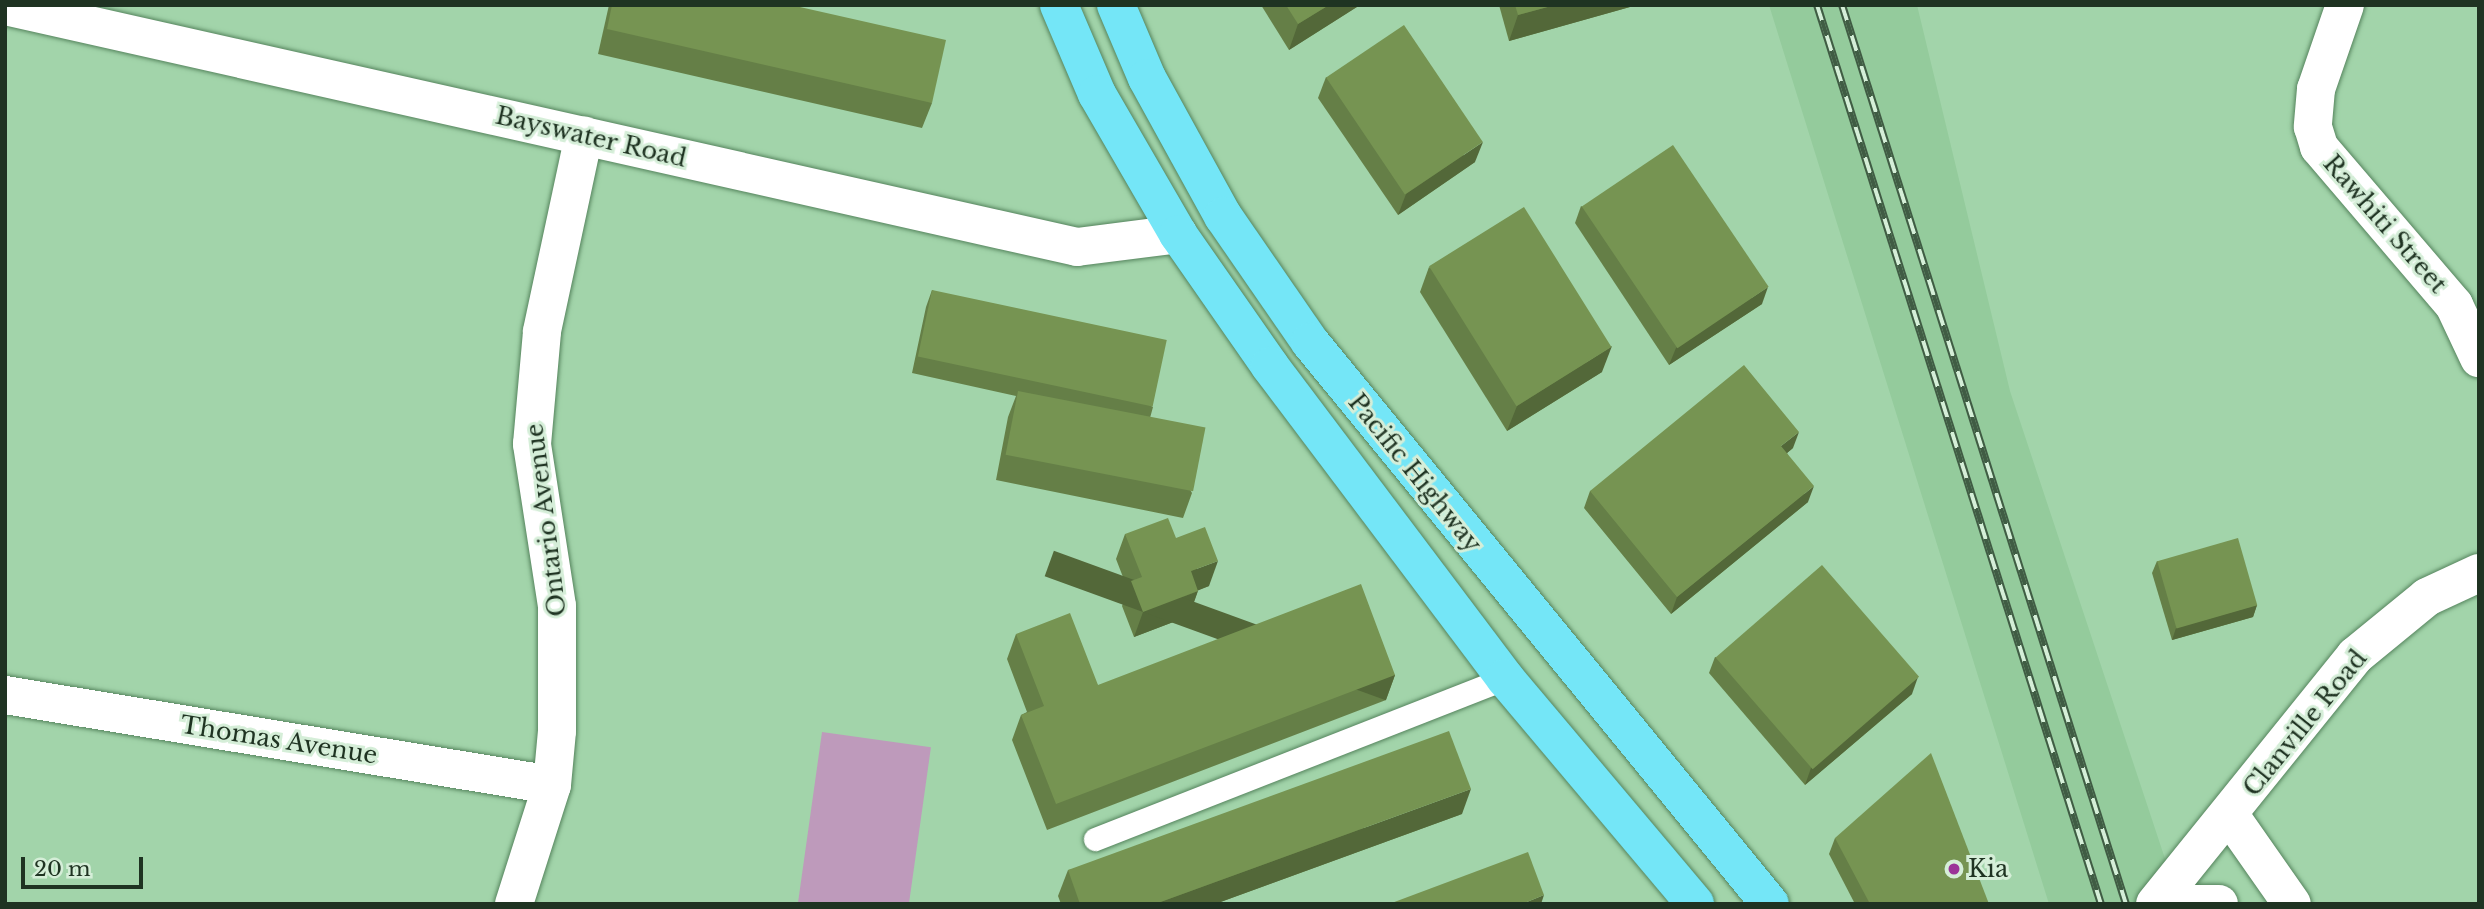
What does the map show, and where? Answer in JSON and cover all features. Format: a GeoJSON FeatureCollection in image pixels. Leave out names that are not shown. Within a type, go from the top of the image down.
{"type":"FeatureCollection","features":[{"type":"Feature","properties":{"kind":"highway","name":"Pacific Highway"},"geometry":{"type":"LineString","coordinates":[[1059,5],[1097,94],[1178,234],[1505,678],[1695,904]]}},
{"type":"Feature","properties":{"kind":"highway","name":"Pacific Highway"},"geometry":{"type":"LineString","coordinates":[[1116,5],[1147,78],[1223,216],[1310,342],[1769,904]]}},
{"type":"Feature","properties":{"kind":"street","name":"Rawhiti Street"},"geometry":{"type":"LineString","coordinates":[[2345,5],[2316,89],[2313,127],[2319,147],[2454,305],[2479,358]]}},
{"type":"Feature","properties":{"kind":"street","name":"Bayswater Road"},"geometry":{"type":"LineString","coordinates":[[5,6],[1077,247],[1178,234]]}},
{"type":"Feature","properties":{"kind":"street","name":"Ontario Avenue"},"geometry":{"type":"LineString","coordinates":[[514,904],[552,785],[562,668],[532,444],[535,380],[584,135]]}},
{"type":"Feature","properties":{"kind":"street","name":"Clanville Road"},"geometry":{"type":"LineString","coordinates":[[2155,904],[2196,895],[2231,817],[2354,656],[2427,597],[2479,573]]}},
{"type":"Feature","properties":{"kind":"street","name":"Thomas Avenue"},"geometry":{"type":"LineString","coordinates":[[5,695],[552,785]]}},
{"type":"Feature","properties":{"kind":"street"},"geometry":{"type":"LineString","coordinates":[[2231,817],[2292,904]]}},
{"type":"Feature","properties":{"kind":"lane"},"geometry":{"type":"LineString","coordinates":[[1095,839],[1505,678]]}},
{"type":"Feature","properties":{"kind":"shaded area"},"geometry":{"type":"Polygon","coordinates":[[[1769,5],[1917,5],[2010,391],[2180,904],[2049,904],[1769,5]]]}},
{"type":"Feature","properties":{"kind":"shaded area"},"geometry":{"type":"Polygon","coordinates":[[[822,732],[931,747],[909,904],[798,903],[822,732]]]}},
{"type":"Feature","properties":{"kind":"building"},"geometry":{"type":"Polygon","coordinates":[[[612,5],[791,5],[946,40],[932,103],[607,29],[612,5]]]}},
{"type":"Feature","properties":{"kind":"building"},"geometry":{"type":"Polygon","coordinates":[[[1286,5],[1329,5],[1298,24],[1286,5]]]}},
{"type":"Feature","properties":{"kind":"building"},"geometry":{"type":"Polygon","coordinates":[[[1515,5],[1555,5],[1518,15],[1515,5]]]}},
{"type":"Feature","properties":{"kind":"building"},"geometry":{"type":"Polygon","coordinates":[[[1404,25],[1483,142],[1405,194],[1326,78],[1404,25]]]}},
{"type":"Feature","properties":{"kind":"building"},"geometry":{"type":"Polygon","coordinates":[[[1673,145],[1769,287],[1677,348],[1582,207],[1673,145]]]}},
{"type":"Feature","properties":{"kind":"building"},"geometry":{"type":"Polygon","coordinates":[[[1524,207],[1611,347],[1516,406],[1429,266],[1524,207]]]}},
{"type":"Feature","properties":{"kind":"building"},"geometry":{"type":"Polygon","coordinates":[[[932,290],[1167,340],[1153,406],[918,357],[932,290]]]}},
{"type":"Feature","properties":{"kind":"building"},"geometry":{"type":"Polygon","coordinates":[[[1744,365],[1799,432],[1781,446],[1814,486],[1677,597],[1590,491],[1744,365]]]}},
{"type":"Feature","properties":{"kind":"building"},"geometry":{"type":"Polygon","coordinates":[[[1018,391],[1205,427],[1193,491],[1006,455],[1018,391]]]}},
{"type":"Feature","properties":{"kind":"building"},"geometry":{"type":"Polygon","coordinates":[[[1168,518],[1176,538],[1205,527],[1218,561],[1191,571],[1198,591],[1143,612],[1131,581],[1142,577],[1125,534],[1168,518]]]}},
{"type":"Feature","properties":{"kind":"building"},"geometry":{"type":"Polygon","coordinates":[[[2238,538],[2257,605],[2177,628],[2157,561],[2238,538]]]}},
{"type":"Feature","properties":{"kind":"building"},"geometry":{"type":"Polygon","coordinates":[[[1822,565],[1919,677],[1813,769],[1716,658],[1822,565]]]}},
{"type":"Feature","properties":{"kind":"building"},"geometry":{"type":"Polygon","coordinates":[[[1361,584],[1395,675],[1056,804],[1021,715],[1044,706],[1016,634],[1070,613],[1098,685],[1361,584]]]}},
{"type":"Feature","properties":{"kind":"building"},"geometry":{"type":"Polygon","coordinates":[[[1449,731],[1471,789],[1155,904],[1080,904],[1068,870],[1449,731]]]}},
{"type":"Feature","properties":{"kind":"building"},"geometry":{"type":"Polygon","coordinates":[[[1931,753],[1989,904],[1870,904],[1835,838],[1931,753]]]}},
{"type":"Feature","properties":{"kind":"building"},"geometry":{"type":"Polygon","coordinates":[[[1528,852],[1544,895],[1522,904],[1389,904],[1528,852]]]}},
{"type":"Feature","properties":{"kind":"railway"},"geometry":{"type":"LineString","coordinates":[[1817,5],[2101,904]]}},
{"type":"Feature","properties":{"kind":"railway"},"geometry":{"type":"LineString","coordinates":[[1842,5],[2126,904]]}},
{"type":"Feature","properties":{"kind":"place","name":"Kia"},"geometry":{"type":"Point","coordinates":[1954,869]}}]}
